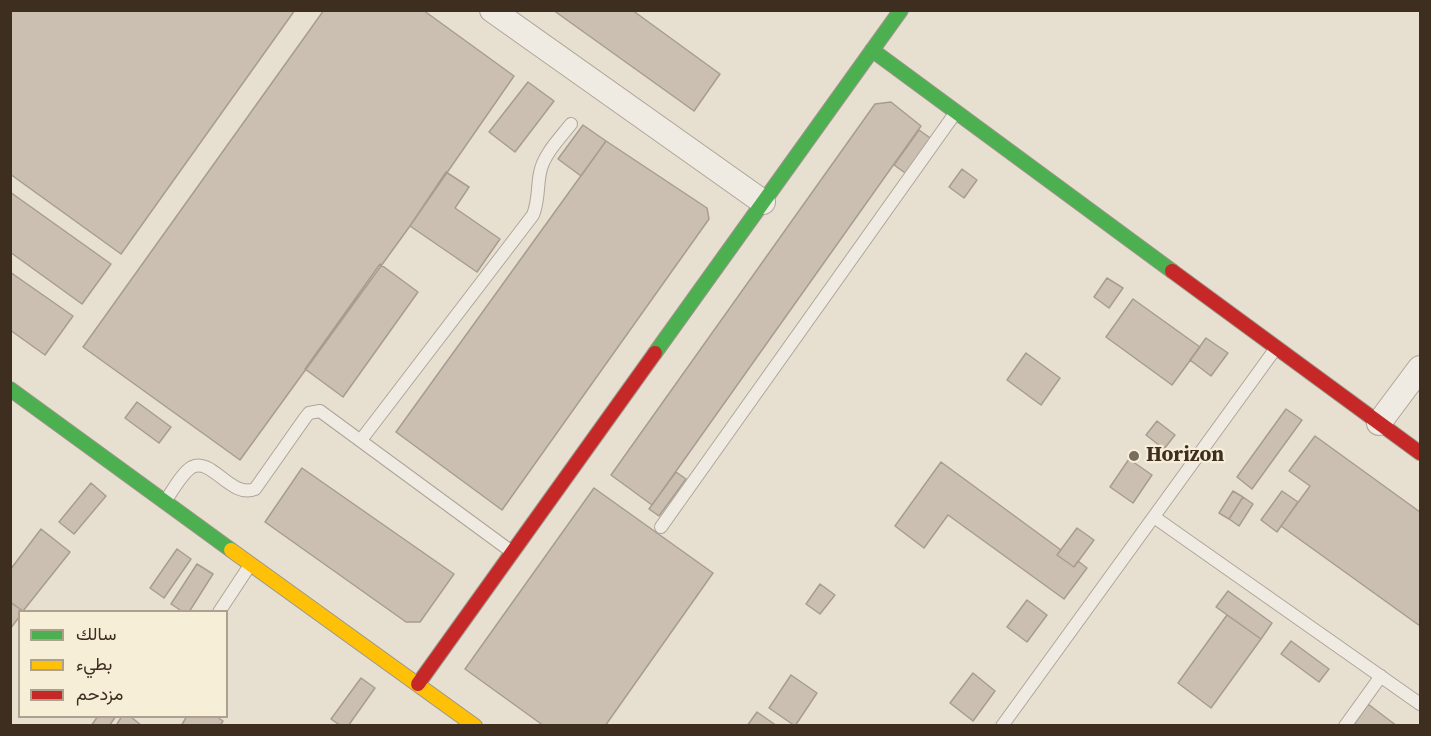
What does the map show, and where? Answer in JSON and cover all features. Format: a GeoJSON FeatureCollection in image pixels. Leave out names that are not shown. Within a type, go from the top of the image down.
{"type":"FeatureCollection","features":[{"type":"Feature","properties":{"kind":"street"},"geometry":{"type":"LineString","coordinates":[[492,10],[764,202]]}},
{"type":"Feature","properties":{"kind":"street"},"geometry":{"type":"LineString","coordinates":[[418,684],[901,10]]}},
{"type":"Feature","properties":{"kind":"street"},"geometry":{"type":"LineString","coordinates":[[872,50],[1420,453]]}},
{"type":"Feature","properties":{"kind":"street"},"geometry":{"type":"LineString","coordinates":[[1379,423],[1420,368]]}},
{"type":"Feature","properties":{"kind":"street"},"geometry":{"type":"LineString","coordinates":[[10,389],[475,726]]}},
{"type":"Feature","properties":{"kind":"lane"},"geometry":{"type":"LineString","coordinates":[[661,526],[956,112]]}},
{"type":"Feature","properties":{"kind":"lane"},"geometry":{"type":"LineString","coordinates":[[361,440],[532,215],[539,194],[539,174],[542,165],[571,124]]}},
{"type":"Feature","properties":{"kind":"lane"},"geometry":{"type":"LineString","coordinates":[[1002,726],[1277,347]]}},
{"type":"Feature","properties":{"kind":"lane"},"geometry":{"type":"LineString","coordinates":[[165,501],[188,471],[197,466],[207,468],[238,489],[244,491],[255,489],[305,418],[314,411],[325,413],[512,552]]}},
{"type":"Feature","properties":{"kind":"lane"},"geometry":{"type":"LineString","coordinates":[[1154,517],[1420,704]]}},
{"type":"Feature","properties":{"kind":"lane"},"geometry":{"type":"LineString","coordinates":[[220,610],[251,563]]}},
{"type":"Feature","properties":{"kind":"lane"},"geometry":{"type":"LineString","coordinates":[[1345,726],[1381,676]]}},
{"type":"Feature","properties":{"kind":"building"},"geometry":{"type":"Polygon","coordinates":[[[10,10],[295,10],[121,254],[10,174],[10,10]]]}},
{"type":"Feature","properties":{"kind":"building"},"geometry":{"type":"Polygon","coordinates":[[[324,10],[423,10],[514,76],[410,226],[240,460],[83,347],[324,10]]]}},
{"type":"Feature","properties":{"kind":"building"},"geometry":{"type":"Polygon","coordinates":[[[553,10],[632,10],[720,74],[694,111],[553,10]]]}},
{"type":"Feature","properties":{"kind":"building"},"geometry":{"type":"Polygon","coordinates":[[[528,82],[554,101],[515,152],[489,132],[528,82]]]}},
{"type":"Feature","properties":{"kind":"building"},"geometry":{"type":"Polygon","coordinates":[[[891,102],[921,126],[652,505],[611,475],[875,104],[891,102]]]}},
{"type":"Feature","properties":{"kind":"building"},"geometry":{"type":"Polygon","coordinates":[[[583,125],[606,141],[581,176],[558,159],[583,125]]]}},
{"type":"Feature","properties":{"kind":"building"},"geometry":{"type":"Polygon","coordinates":[[[919,130],[933,140],[908,175],[894,165],[919,130]]]}},
{"type":"Feature","properties":{"kind":"building"},"geometry":{"type":"Polygon","coordinates":[[[606,141],[707,208],[709,219],[502,510],[396,432],[606,141]]]}},
{"type":"Feature","properties":{"kind":"building"},"geometry":{"type":"Polygon","coordinates":[[[962,169],[977,180],[964,198],[949,187],[962,169]]]}},
{"type":"Feature","properties":{"kind":"building"},"geometry":{"type":"Polygon","coordinates":[[[446,172],[469,187],[455,208],[500,239],[477,272],[410,226],[446,172]]]}},
{"type":"Feature","properties":{"kind":"building"},"geometry":{"type":"Polygon","coordinates":[[[10,192],[111,264],[82,304],[10,252],[10,192]]]}},
{"type":"Feature","properties":{"kind":"building"},"geometry":{"type":"Polygon","coordinates":[[[380,264],[418,292],[343,397],[305,369],[380,264]]]}},
{"type":"Feature","properties":{"kind":"building"},"geometry":{"type":"Polygon","coordinates":[[[10,272],[73,316],[45,355],[10,330],[10,272]]]}},
{"type":"Feature","properties":{"kind":"building"},"geometry":{"type":"Polygon","coordinates":[[[1107,278],[1123,288],[1109,308],[1094,297],[1107,278]]]}},
{"type":"Feature","properties":{"kind":"building"},"geometry":{"type":"Polygon","coordinates":[[[1133,299],[1200,347],[1172,385],[1106,337],[1133,299]]]}},
{"type":"Feature","properties":{"kind":"building"},"geometry":{"type":"Polygon","coordinates":[[[1206,338],[1228,353],[1211,376],[1190,360],[1206,338]]]}},
{"type":"Feature","properties":{"kind":"building"},"geometry":{"type":"Polygon","coordinates":[[[1026,353],[1060,378],[1041,405],[1007,380],[1026,353]]]}},
{"type":"Feature","properties":{"kind":"building"},"geometry":{"type":"Polygon","coordinates":[[[137,402],[171,427],[159,443],[125,418],[137,402]]]}},
{"type":"Feature","properties":{"kind":"building"},"geometry":{"type":"Polygon","coordinates":[[[1286,409],[1302,420],[1252,489],[1237,477],[1286,409]]]}},
{"type":"Feature","properties":{"kind":"building"},"geometry":{"type":"Polygon","coordinates":[[[1157,421],[1175,435],[1164,449],[1146,435],[1157,421]]]}},
{"type":"Feature","properties":{"kind":"building"},"geometry":{"type":"Polygon","coordinates":[[[1315,436],[1420,512],[1420,626],[1281,526],[1310,486],[1289,471],[1315,436]]]}},
{"type":"Feature","properties":{"kind":"building"},"geometry":{"type":"Polygon","coordinates":[[[1129,459],[1152,475],[1133,503],[1110,487],[1129,459]]]}},
{"type":"Feature","properties":{"kind":"building"},"geometry":{"type":"Polygon","coordinates":[[[941,462],[1061,550],[1057,555],[1074,567],[1078,561],[1087,568],[1064,599],[948,515],[924,548],[895,526],[941,462]]]}},
{"type":"Feature","properties":{"kind":"building"},"geometry":{"type":"Polygon","coordinates":[[[302,468],[454,574],[420,622],[406,622],[265,522],[302,468]]]}},
{"type":"Feature","properties":{"kind":"building"},"geometry":{"type":"Polygon","coordinates":[[[676,472],[686,479],[659,516],[649,509],[676,472]]]}},
{"type":"Feature","properties":{"kind":"building"},"geometry":{"type":"Polygon","coordinates":[[[91,483],[106,496],[74,534],[59,522],[91,483]]]}},
{"type":"Feature","properties":{"kind":"building"},"geometry":{"type":"Polygon","coordinates":[[[594,488],[713,573],[605,726],[544,726],[465,669],[594,488]]]}},
{"type":"Feature","properties":{"kind":"building"},"geometry":{"type":"Polygon","coordinates":[[[1233,491],[1243,497],[1229,519],[1219,513],[1233,491]]]}},
{"type":"Feature","properties":{"kind":"building"},"geometry":{"type":"Polygon","coordinates":[[[1282,491],[1298,502],[1277,532],[1261,520],[1282,491]]]}},
{"type":"Feature","properties":{"kind":"building"},"geometry":{"type":"Polygon","coordinates":[[[1243,497],[1253,504],[1239,526],[1229,519],[1243,497]]]}},
{"type":"Feature","properties":{"kind":"building"},"geometry":{"type":"Polygon","coordinates":[[[1077,528],[1094,540],[1074,567],[1057,555],[1077,528]]]}},
{"type":"Feature","properties":{"kind":"building"},"geometry":{"type":"Polygon","coordinates":[[[41,529],[70,552],[24,610],[10,602],[10,570],[41,529]]]}},
{"type":"Feature","properties":{"kind":"building"},"geometry":{"type":"Polygon","coordinates":[[[177,549],[191,559],[164,598],[150,588],[177,549]]]}},
{"type":"Feature","properties":{"kind":"building"},"geometry":{"type":"Polygon","coordinates":[[[197,564],[213,574],[190,610],[180,610],[171,604],[197,564]]]}},
{"type":"Feature","properties":{"kind":"building"},"geometry":{"type":"Polygon","coordinates":[[[820,584],[835,595],[820,614],[806,604],[820,584]]]}},
{"type":"Feature","properties":{"kind":"building"},"geometry":{"type":"Polygon","coordinates":[[[1228,591],[1272,623],[1261,639],[1216,607],[1228,591]]]}},
{"type":"Feature","properties":{"kind":"building"},"geometry":{"type":"Polygon","coordinates":[[[1027,600],[1047,615],[1027,642],[1007,627],[1027,600]]]}},
{"type":"Feature","properties":{"kind":"building"},"geometry":{"type":"Polygon","coordinates":[[[10,602],[22,610],[18,610],[18,619],[10,629],[10,602]]]}},
{"type":"Feature","properties":{"kind":"building"},"geometry":{"type":"Polygon","coordinates":[[[1227,615],[1261,639],[1211,708],[1178,683],[1227,615]]]}},
{"type":"Feature","properties":{"kind":"building"},"geometry":{"type":"Polygon","coordinates":[[[1291,641],[1329,669],[1319,682],[1281,654],[1291,641]]]}},
{"type":"Feature","properties":{"kind":"building"},"geometry":{"type":"Polygon","coordinates":[[[973,673],[995,691],[973,721],[950,703],[973,673]]]}},
{"type":"Feature","properties":{"kind":"building"},"geometry":{"type":"Polygon","coordinates":[[[791,675],[817,693],[795,726],[769,708],[791,675]]]}},
{"type":"Feature","properties":{"kind":"building"},"geometry":{"type":"Polygon","coordinates":[[[361,678],[375,688],[348,726],[341,726],[331,719],[361,678]]]}},
{"type":"Feature","properties":{"kind":"building"},"geometry":{"type":"Polygon","coordinates":[[[1368,704],[1397,726],[1353,726],[1368,704]]]}},
{"type":"Feature","properties":{"kind":"building"},"geometry":{"type":"Polygon","coordinates":[[[757,712],[777,726],[747,726],[757,712]]]}},
{"type":"Feature","properties":{"kind":"building"},"geometry":{"type":"Polygon","coordinates":[[[97,718],[115,718],[109,726],[91,726],[97,718]]]}},
{"type":"Feature","properties":{"kind":"building"},"geometry":{"type":"Polygon","coordinates":[[[121,718],[132,718],[142,726],[116,726],[121,718]]]}},
{"type":"Feature","properties":{"kind":"building"},"geometry":{"type":"Polygon","coordinates":[[[186,718],[219,718],[223,721],[220,726],[181,726],[186,718]]]}},
{"type":"Feature","properties":{"kind":"traffic: fast"},"geometry":{"type":"LineString","coordinates":[[655,353],[901,10]]}},
{"type":"Feature","properties":{"kind":"traffic: fast"},"geometry":{"type":"LineString","coordinates":[[872,50],[1172,271]]}},
{"type":"Feature","properties":{"kind":"traffic: fast"},"geometry":{"type":"LineString","coordinates":[[10,389],[231,550]]}},
{"type":"Feature","properties":{"kind":"traffic: slow"},"geometry":{"type":"LineString","coordinates":[[231,550],[475,726]]}},
{"type":"Feature","properties":{"kind":"traffic: jam"},"geometry":{"type":"LineString","coordinates":[[1172,271],[1420,453]]}},
{"type":"Feature","properties":{"kind":"traffic: jam"},"geometry":{"type":"LineString","coordinates":[[418,684],[655,353]]}},
{"type":"Feature","properties":{"kind":"place","name":"Horizon"},"geometry":{"type":"Point","coordinates":[1134,456]}}]}
